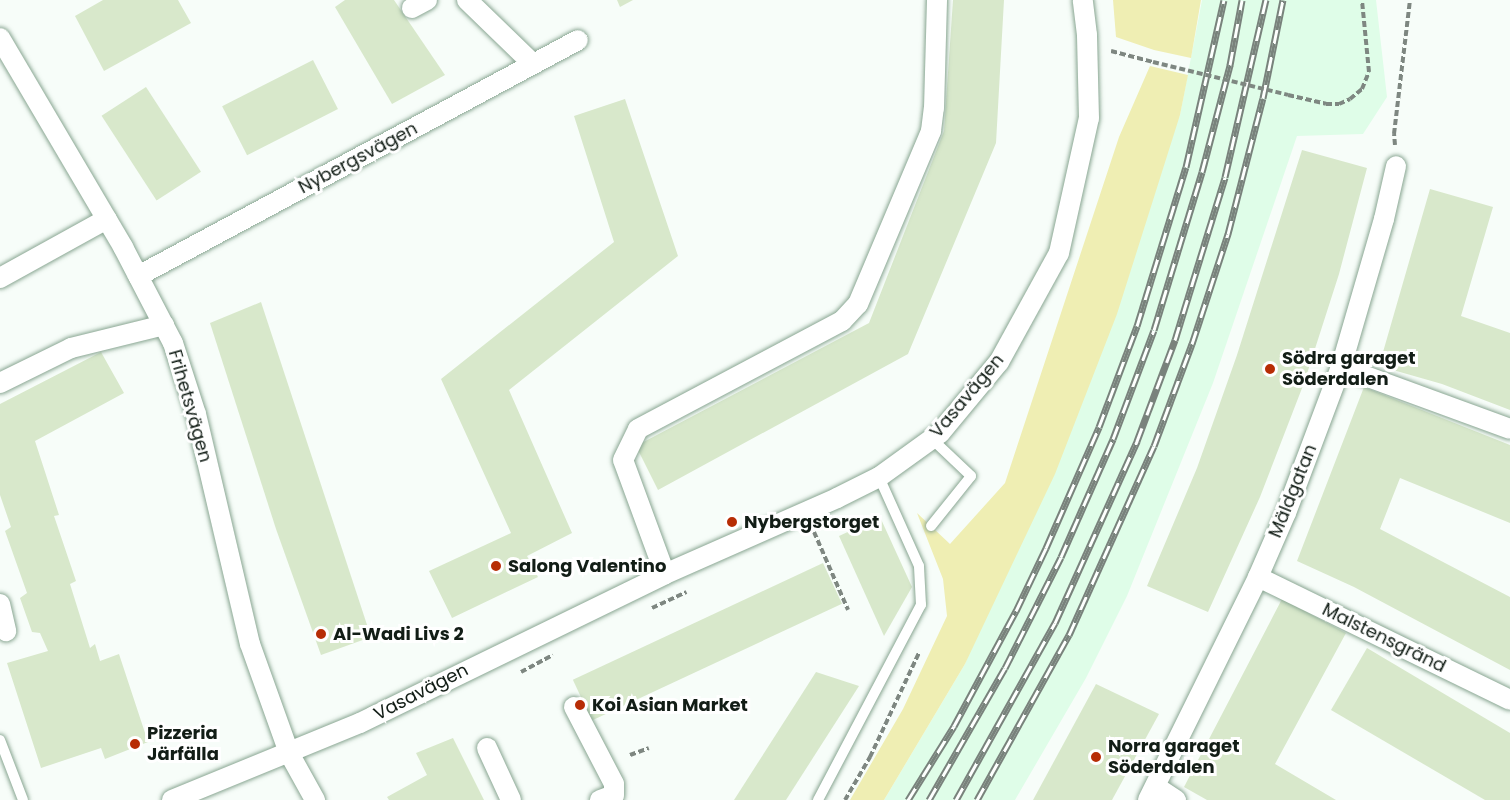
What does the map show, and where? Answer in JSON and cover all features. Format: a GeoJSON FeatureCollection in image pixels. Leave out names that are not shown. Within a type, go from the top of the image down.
{"type":"FeatureCollection","features":[{"type":"Feature","properties":{"kind":"street"},"geometry":{"type":"LineString","coordinates":[[467,0],[533,64]]}},
{"type":"Feature","properties":{"kind":"street"},"geometry":{"type":"LineString","coordinates":[[665,574],[623,460],[638,429],[842,321],[858,304],[931,131],[934,108],[937,0]]}},
{"type":"Feature","properties":{"kind":"street","name":"Vasavägen"},"geometry":{"type":"LineString","coordinates":[[172,800],[360,723],[665,574],[879,477],[940,433],[999,362],[1059,253],[1089,118],[1087,35],[1083,0]]}},
{"type":"Feature","properties":{"kind":"street","name":"Frihetsvägen"},"geometry":{"type":"LineString","coordinates":[[0,38],[107,219],[173,343],[196,414],[250,644],[289,753],[315,800]]}},
{"type":"Feature","properties":{"kind":"street","name":"Nybergsvägen"},"geometry":{"type":"LineString","coordinates":[[138,276],[578,40]]}},
{"type":"Feature","properties":{"kind":"street","name":"Mäldgatan"},"geometry":{"type":"LineString","coordinates":[[1152,793],[1258,577],[1286,513],[1341,367],[1384,219],[1396,166]]}},
{"type":"Feature","properties":{"kind":"street"},"geometry":{"type":"LineString","coordinates":[[0,278],[107,219]]}},
{"type":"Feature","properties":{"kind":"street"},"geometry":{"type":"LineString","coordinates":[[0,383],[71,348],[164,325]]}},
{"type":"Feature","properties":{"kind":"street"},"geometry":{"type":"LineString","coordinates":[[1341,367],[1510,429]]}},
{"type":"Feature","properties":{"kind":"street","name":"Malstensgränd"},"geometry":{"type":"LineString","coordinates":[[1258,577],[1510,700]]}},
{"type":"Feature","properties":{"kind":"street"},"geometry":{"type":"LineString","coordinates":[[0,604],[6,631]]}},
{"type":"Feature","properties":{"kind":"street"},"geometry":{"type":"LineString","coordinates":[[574,707],[614,784],[614,795],[600,800]]}},
{"type":"Feature","properties":{"kind":"street"},"geometry":{"type":"LineString","coordinates":[[487,748],[511,800]]}},
{"type":"Feature","properties":{"kind":"street"},"geometry":{"type":"LineString","coordinates":[[1152,793],[1176,800]]}},
{"type":"Feature","properties":{"kind":"lane"},"geometry":{"type":"LineString","coordinates":[[930,526],[971,476],[932,439]]}},
{"type":"Feature","properties":{"kind":"lane"},"geometry":{"type":"LineString","coordinates":[[818,800],[921,605],[919,566],[879,477]]}},
{"type":"Feature","properties":{"kind":"lane"},"geometry":{"type":"LineString","coordinates":[[0,740],[23,800]]}},
{"type":"Feature","properties":{"kind":"path"},"geometry":{"type":"LineString","coordinates":[[1111,51],[1326,104],[1338,104],[1350,99],[1362,89],[1369,72],[1362,0]]}},
{"type":"Feature","properties":{"kind":"path"},"geometry":{"type":"LineString","coordinates":[[1396,166],[1394,134],[1410,0]]}},
{"type":"Feature","properties":{"kind":"path"},"geometry":{"type":"LineString","coordinates":[[814,531],[848,610]]}},
{"type":"Feature","properties":{"kind":"path"},"geometry":{"type":"LineString","coordinates":[[630,755],[649,748]]}},
{"type":"Feature","properties":{"kind":"shaded area"},"geometry":{"type":"Polygon","coordinates":[[[1202,0],[1376,0],[1387,97],[1363,134],[1297,136],[1213,383],[1127,596],[1086,678],[1015,800],[884,800],[965,664],[1180,115],[1202,0]]]}},
{"type":"Feature","properties":{"kind":"green space"},"geometry":{"type":"Polygon","coordinates":[[[1113,0],[1201,0],[1191,58],[1154,50],[1116,37],[1113,0]]]}},
{"type":"Feature","properties":{"kind":"green space"},"geometry":{"type":"Polygon","coordinates":[[[1150,66],[1188,75],[1180,115],[1117,314],[1055,474],[965,664],[884,800],[850,800],[903,709],[947,616],[943,579],[917,513],[950,544],[1005,483],[1119,137],[1150,66]]]}},
{"type":"Feature","properties":{"kind":"building"},"geometry":{"type":"Polygon","coordinates":[[[103,0],[178,0],[191,23],[104,71],[75,16],[103,0]]]}},
{"type":"Feature","properties":{"kind":"building"},"geometry":{"type":"Polygon","coordinates":[[[345,0],[394,0],[445,75],[392,104],[335,7],[345,0]]]}},
{"type":"Feature","properties":{"kind":"building"},"geometry":{"type":"Polygon","coordinates":[[[617,0],[633,0],[620,7],[617,0]]]}},
{"type":"Feature","properties":{"kind":"building"},"geometry":{"type":"Polygon","coordinates":[[[953,0],[1004,0],[996,143],[908,354],[658,490],[636,446],[869,323],[944,131],[953,0]]]}},
{"type":"Feature","properties":{"kind":"building"},"geometry":{"type":"Polygon","coordinates":[[[313,60],[338,109],[247,155],[222,106],[313,60]]]}},
{"type":"Feature","properties":{"kind":"building"},"geometry":{"type":"Polygon","coordinates":[[[146,87],[201,172],[157,201],[102,116],[146,87]]]}},
{"type":"Feature","properties":{"kind":"building"},"geometry":{"type":"Polygon","coordinates":[[[625,99],[678,256],[509,390],[572,533],[527,556],[538,577],[452,618],[429,571],[511,533],[441,379],[614,242],[574,116],[625,99]]]}},
{"type":"Feature","properties":{"kind":"building","name":"Södra garaget Söderdalen"},"geometry":{"type":"Polygon","coordinates":[[[1302,150],[1367,168],[1339,274],[1304,383],[1260,497],[1208,612],[1147,586],[1197,468],[1237,355],[1302,150]]]}},
{"type":"Feature","properties":{"kind":"building"},"geometry":{"type":"Polygon","coordinates":[[[1430,189],[1493,207],[1461,316],[1510,333],[1510,410],[1442,384],[1379,366],[1430,189]]]}},
{"type":"Feature","properties":{"kind":"building"},"geometry":{"type":"Polygon","coordinates":[[[261,302],[371,637],[321,655],[276,529],[210,323],[261,302]]]}},
{"type":"Feature","properties":{"kind":"building"},"geometry":{"type":"Polygon","coordinates":[[[101,352],[124,393],[35,441],[59,515],[54,516],[76,581],[70,584],[90,648],[95,644],[100,661],[119,654],[148,742],[105,759],[101,748],[41,768],[7,663],[48,651],[40,633],[32,632],[20,598],[27,593],[5,531],[11,527],[0,495],[0,404],[101,352]]]}},
{"type":"Feature","properties":{"kind":"building"},"geometry":{"type":"Polygon","coordinates":[[[1364,387],[1510,445],[1510,523],[1400,478],[1380,529],[1510,597],[1510,670],[1354,587],[1297,561],[1364,387]]]}},
{"type":"Feature","properties":{"kind":"building"},"geometry":{"type":"Polygon","coordinates":[[[880,517],[912,587],[884,636],[839,536],[880,517]]]}},
{"type":"Feature","properties":{"kind":"building"},"geometry":{"type":"Polygon","coordinates":[[[823,563],[842,604],[592,720],[573,680],[823,563]]]}},
{"type":"Feature","properties":{"kind":"building"},"geometry":{"type":"Polygon","coordinates":[[[1282,599],[1346,633],[1275,764],[1336,800],[1207,800],[1184,787],[1282,599]]]}},
{"type":"Feature","properties":{"kind":"building"},"geometry":{"type":"Polygon","coordinates":[[[1367,648],[1510,733],[1510,800],[1485,800],[1331,710],[1367,648]]]}},
{"type":"Feature","properties":{"kind":"building"},"geometry":{"type":"Polygon","coordinates":[[[816,672],[859,686],[786,800],[734,800],[816,672]]]}},
{"type":"Feature","properties":{"kind":"building","name":"Norra garaget Söderdalen"},"geometry":{"type":"Polygon","coordinates":[[[1096,684],[1159,714],[1112,800],[1033,800],[1096,684]]]}},
{"type":"Feature","properties":{"kind":"building"},"geometry":{"type":"Polygon","coordinates":[[[453,738],[484,800],[389,800],[387,797],[427,775],[416,753],[453,738]]]}},
{"type":"Feature","properties":{"kind":"railway"},"geometry":{"type":"LineString","coordinates":[[908,800],[954,726],[1016,611],[1099,427],[1137,326],[1186,167],[1224,0]]}},
{"type":"Feature","properties":{"kind":"railway"},"geometry":{"type":"LineString","coordinates":[[929,800],[1005,668],[1061,557],[1113,439],[1154,330],[1202,172],[1230,65],[1242,0]]}},
{"type":"Feature","properties":{"kind":"railway"},"geometry":{"type":"LineString","coordinates":[[956,800],[1055,623],[1137,441],[1175,340],[1225,177],[1266,0]]}},
{"type":"Feature","properties":{"kind":"railway"},"geometry":{"type":"LineString","coordinates":[[977,800],[1069,635],[1154,446],[1192,344],[1228,234],[1263,98],[1283,0]]}},
{"type":"Feature","properties":{"kind":"place","name":"Södra garaget Söderdalen"},"geometry":{"type":"Point","coordinates":[1270,369]}},
{"type":"Feature","properties":{"kind":"place","name":"Nybergstorget"},"geometry":{"type":"Point","coordinates":[732,522]}},
{"type":"Feature","properties":{"kind":"place","name":"Salong Valentino"},"geometry":{"type":"Point","coordinates":[496,566]}},
{"type":"Feature","properties":{"kind":"place","name":"Al-Wadi Livs 2"},"geometry":{"type":"Point","coordinates":[321,634]}},
{"type":"Feature","properties":{"kind":"place","name":"Koi Asian Market"},"geometry":{"type":"Point","coordinates":[580,705]}},
{"type":"Feature","properties":{"kind":"place","name":"Pizzeria Järfälla"},"geometry":{"type":"Point","coordinates":[135,744]}},
{"type":"Feature","properties":{"kind":"place","name":"Norra garaget Söderdalen"},"geometry":{"type":"Point","coordinates":[1096,757]}}]}
